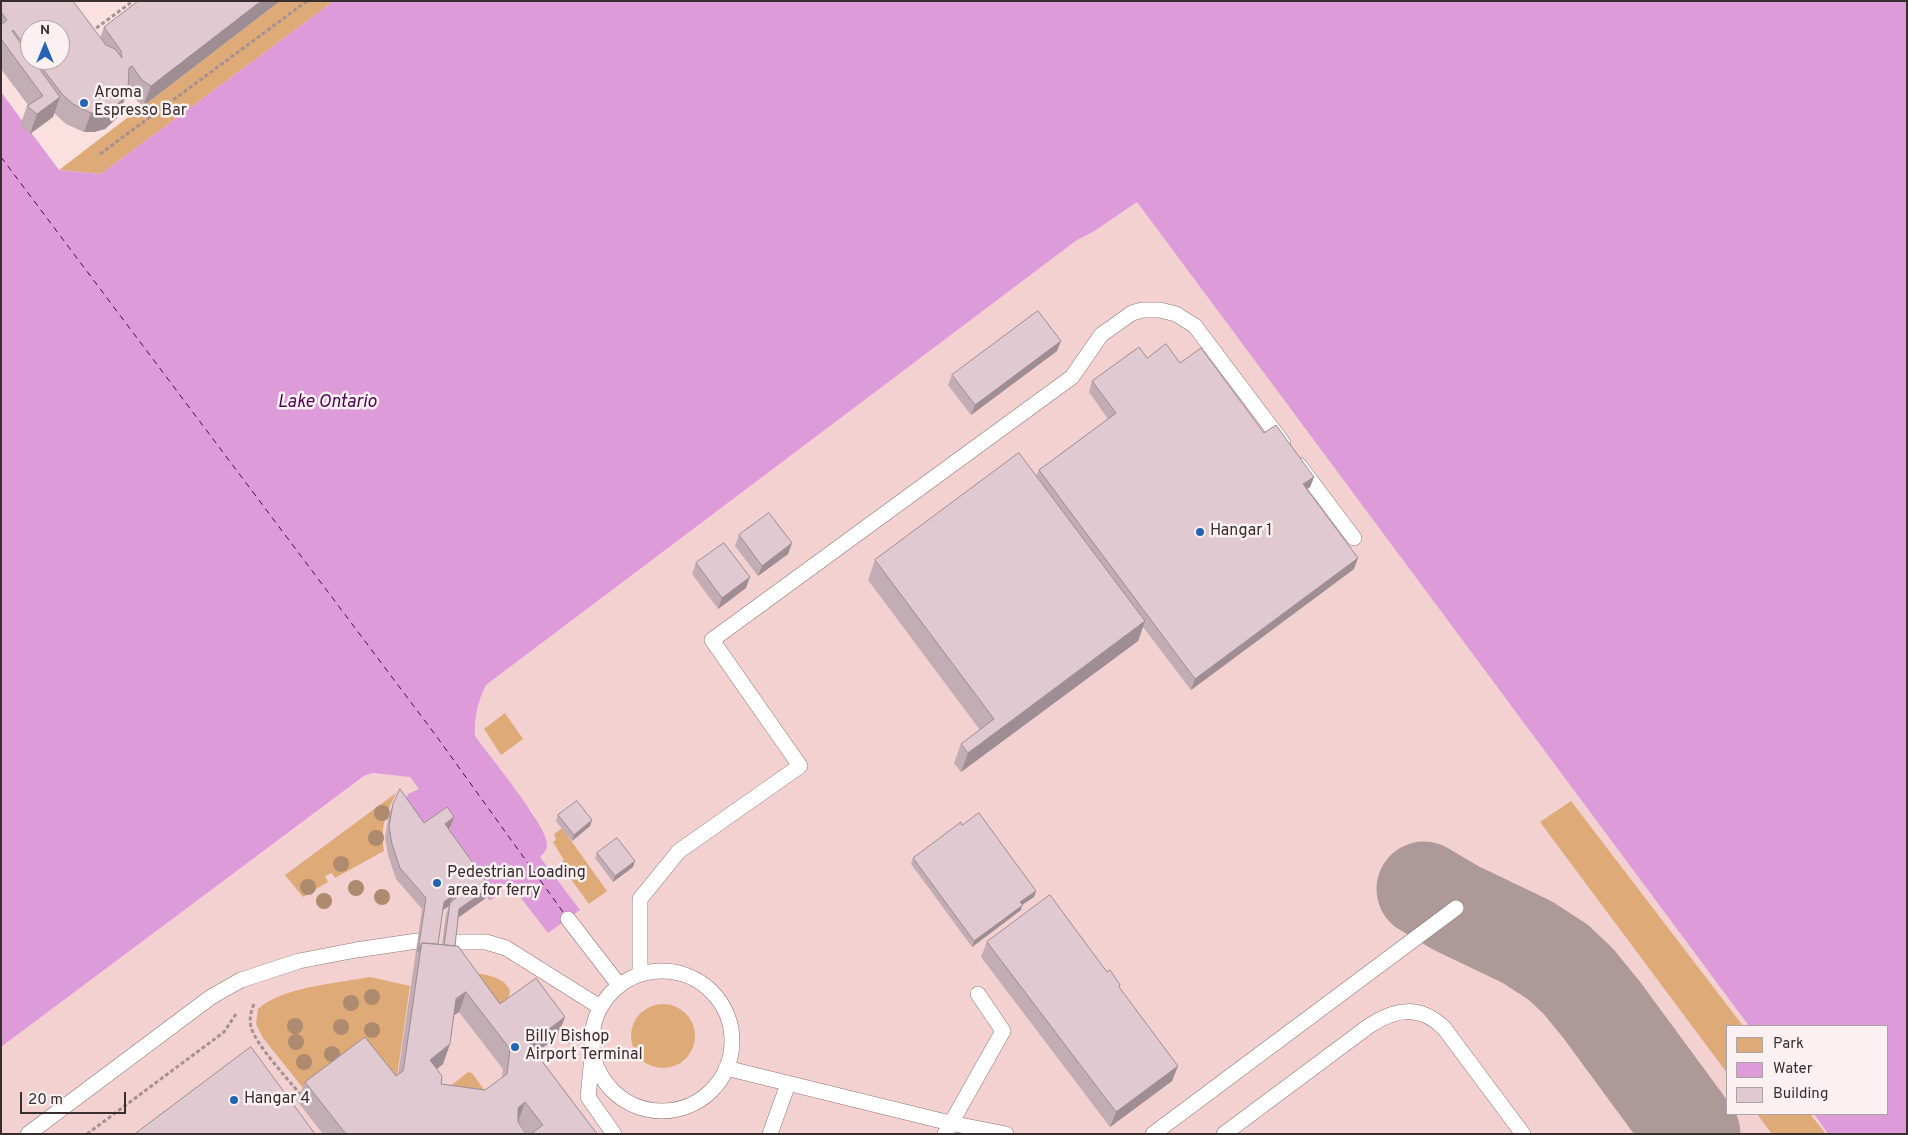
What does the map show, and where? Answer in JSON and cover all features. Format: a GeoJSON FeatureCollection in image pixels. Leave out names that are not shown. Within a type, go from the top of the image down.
{"type":"FeatureCollection","features":[{"type":"Feature","properties":{"kind":"lane"},"geometry":{"type":"LineString","coordinates":[[640,974],[640,899],[679,851],[800,766],[712,640],[1072,377],[1100,335],[1132,313],[1142,310],[1160,310],[1176,314],[1195,326],[1354,538]]}},
{"type":"Feature","properties":{"kind":"lane"},"geometry":{"type":"LineString","coordinates":[[1152,1134],[1456,908]]}},
{"type":"Feature","properties":{"kind":"lane"},"geometry":{"type":"LineString","coordinates":[[568,919],[619,986]]}},
{"type":"Feature","properties":{"kind":"lane"},"geometry":{"type":"LineString","coordinates":[[28,1134],[211,997],[241,980],[299,961],[417,941]]}},
{"type":"Feature","properties":{"kind":"lane"},"geometry":{"type":"LineString","coordinates":[[453,942],[486,942],[506,948],[600,1007]]}},
{"type":"Feature","properties":{"kind":"lane"},"geometry":{"type":"LineString","coordinates":[[592,1053],[606,1083],[619,1097],[634,1105],[651,1110],[675,1109],[698,1101],[719,1082],[731,1054],[732,1037],[728,1020],[722,1005],[712,992],[699,982],[678,973],[657,971],[640,974],[619,986],[600,1007],[594,1022],[588,1097],[614,1134]]}},
{"type":"Feature","properties":{"kind":"lane"},"geometry":{"type":"LineString","coordinates":[[948,1128],[1004,1031],[978,994]]}},
{"type":"Feature","properties":{"kind":"lane"},"geometry":{"type":"LineString","coordinates":[[1224,1134],[1369,1026],[1395,1012],[1409,1011],[1434,1018],[1444,1028],[1524,1134]]}},
{"type":"Feature","properties":{"kind":"lane"},"geometry":{"type":"LineString","coordinates":[[726,1068],[948,1128],[1006,1134]]}},
{"type":"Feature","properties":{"kind":"lane"},"geometry":{"type":"LineString","coordinates":[[770,1134],[788,1084]]}},
{"type":"Feature","properties":{"kind":"path"},"geometry":{"type":"LineString","coordinates":[[88,34],[133,1]]}},
{"type":"Feature","properties":{"kind":"path"},"geometry":{"type":"LineString","coordinates":[[100,154],[307,1]]}},
{"type":"Feature","properties":{"kind":"path"},"geometry":{"type":"LineString","coordinates":[[104,22],[109,28]]}},
{"type":"Feature","properties":{"kind":"path"},"geometry":{"type":"LineString","coordinates":[[248,1004],[260,998]]}},
{"type":"Feature","properties":{"kind":"path"},"geometry":{"type":"LineString","coordinates":[[255,1002],[250,1014],[251,1027],[258,1040],[300,1094]]}},
{"type":"Feature","properties":{"kind":"path"},"geometry":{"type":"LineString","coordinates":[[87,1134],[224,1032],[237,1012]]}},
{"type":"Feature","properties":{"kind":"shaded area"},"geometry":{"type":"Polygon","coordinates":[[[1137,202],[1748,1025],[1726,1025],[1726,1115],[1815,1115],[1828,1134],[1,1134],[1,1047],[365,776],[374,773],[410,776],[451,828],[442,835],[490,901],[510,884],[568,919],[579,910],[540,857],[535,816],[475,736],[474,726],[480,696],[486,685],[1077,240],[1093,232],[1137,202]]]}},
{"type":"Feature","properties":{"kind":"green space"},"geometry":{"type":"Polygon","coordinates":[[[280,1],[334,1],[101,174],[59,170],[280,1]]]}},
{"type":"Feature","properties":{"kind":"green space"},"geometry":{"type":"Polygon","coordinates":[[[505,713],[523,739],[501,755],[484,729],[505,713]]]}},
{"type":"Feature","properties":{"kind":"green space"},"geometry":{"type":"Polygon","coordinates":[[[396,793],[383,827],[384,851],[335,878],[332,873],[325,876],[328,882],[303,897],[285,875],[396,793]]]}},
{"type":"Feature","properties":{"kind":"green space"},"geometry":{"type":"Polygon","coordinates":[[[1571,801],[1742,1025],[1726,1025],[1726,1072],[1540,822],[1571,801]]]}},
{"type":"Feature","properties":{"kind":"green space"},"geometry":{"type":"Polygon","coordinates":[[[562,828],[607,891],[589,904],[560,864],[564,860],[553,842],[556,840],[554,834],[562,828]]]}},
{"type":"Feature","properties":{"kind":"green space"},"geometry":{"type":"Polygon","coordinates":[[[467,973],[492,976],[503,982],[510,991],[508,999],[488,1014],[467,973]]]}},
{"type":"Feature","properties":{"kind":"green space"},"geometry":{"type":"Polygon","coordinates":[[[370,977],[410,986],[395,1090],[307,1093],[263,1038],[256,1024],[258,1009],[268,1002],[296,991],[370,977]]]}},
{"type":"Feature","properties":{"kind":"green space"},"geometry":{"type":"Polygon","coordinates":[[[657,1004],[669,1004],[686,1013],[693,1024],[695,1036],[693,1048],[686,1059],[669,1068],[657,1068],[645,1063],[636,1054],[631,1042],[631,1030],[636,1018],[645,1009],[657,1004]]]}},
{"type":"Feature","properties":{"kind":"green space"},"geometry":{"type":"Polygon","coordinates":[[[468,1072],[472,1073],[491,1099],[438,1096],[468,1072]]]}},
{"type":"Feature","properties":{"kind":"green space"},"geometry":{"type":"Polygon","coordinates":[[[1758,1115],[1811,1115],[1826,1134],[1772,1134],[1758,1115]]]}},
{"type":"Feature","properties":{"kind":"water","name":"Lake Ontario"},"geometry":{"type":"Polygon","coordinates":[[[334,1],[1907,1],[1907,1134],[1828,1134],[1815,1115],[1888,1115],[1888,1025],[1748,1025],[1137,202],[1093,232],[1077,240],[486,685],[477,709],[475,736],[538,822],[545,835],[547,844],[546,850],[540,857],[580,910],[548,933],[510,884],[490,901],[442,835],[451,828],[443,817],[421,832],[402,807],[408,794],[419,789],[410,777],[373,773],[364,776],[1,1047],[1,92],[59,170],[101,174],[334,1]]]}},
{"type":"Feature","properties":{"kind":"building"},"geometry":{"type":"Polygon","coordinates":[[[1,1],[73,1],[106,45],[115,49],[122,58],[121,51],[104,27],[138,1],[261,1],[151,86],[142,80],[132,66],[129,68],[128,90],[124,98],[112,109],[91,113],[73,104],[62,94],[44,70],[70,70],[70,20],[20,20],[20,39],[12,31],[20,42],[20,65],[1,39],[1,25],[7,20],[1,12],[1,1]]]}},
{"type":"Feature","properties":{"kind":"building"},"geometry":{"type":"Polygon","coordinates":[[[24,70],[40,70],[60,97],[37,114],[27,106],[43,96],[24,70]]]}},
{"type":"Feature","properties":{"kind":"building"},"geometry":{"type":"Polygon","coordinates":[[[1038,311],[1061,341],[975,405],[952,375],[1038,311]]]}},
{"type":"Feature","properties":{"kind":"building","name":"Hangar 1"},"geometry":{"type":"Polygon","coordinates":[[[1166,344],[1180,363],[1201,348],[1264,433],[1276,425],[1314,477],[1303,484],[1358,558],[1195,679],[1039,470],[1116,413],[1092,381],[1139,347],[1147,358],[1166,344]]]}},
{"type":"Feature","properties":{"kind":"building"},"geometry":{"type":"Polygon","coordinates":[[[1019,453],[1145,621],[968,753],[961,744],[994,719],[875,560],[1019,453]]]}},
{"type":"Feature","properties":{"kind":"building"},"geometry":{"type":"Polygon","coordinates":[[[769,513],[792,543],[762,566],[739,535],[769,513]]]}},
{"type":"Feature","properties":{"kind":"building"},"geometry":{"type":"Polygon","coordinates":[[[724,543],[750,577],[722,598],[696,563],[724,543]]]}},
{"type":"Feature","properties":{"kind":"building","name":"Pedestrian Loading area for ferry"},"geometry":{"type":"Polygon","coordinates":[[[400,789],[424,823],[447,807],[454,817],[445,824],[490,887],[459,909],[455,946],[444,945],[450,903],[456,898],[454,894],[444,902],[438,944],[422,943],[418,952],[426,898],[400,868],[392,844],[389,826],[393,804],[400,789]]]}},
{"type":"Feature","properties":{"kind":"building"},"geometry":{"type":"Polygon","coordinates":[[[577,801],[592,820],[574,835],[558,815],[577,801]]]}},
{"type":"Feature","properties":{"kind":"building"},"geometry":{"type":"Polygon","coordinates":[[[979,813],[1036,891],[1020,902],[1023,905],[974,941],[913,858],[961,822],[962,825],[979,813]]]}},
{"type":"Feature","properties":{"kind":"building"},"geometry":{"type":"Polygon","coordinates":[[[617,838],[635,861],[615,876],[597,853],[617,838]]]}},
{"type":"Feature","properties":{"kind":"building"},"geometry":{"type":"Polygon","coordinates":[[[1050,895],[1107,972],[1110,970],[1120,985],[1119,987],[1178,1066],[1116,1112],[987,942],[1050,895]]]}},
{"type":"Feature","properties":{"kind":"building","name":"Billy Bishop Airport Terminal"},"geometry":{"type":"Polygon","coordinates":[[[422,943],[458,946],[500,1004],[536,978],[565,1017],[529,1044],[597,1134],[531,1134],[543,1125],[525,1102],[518,1108],[518,1122],[526,1134],[346,1134],[305,1082],[365,1037],[396,1076],[403,1071],[422,943]],[[466,992],[456,999],[450,1044],[430,1060],[442,1076],[441,1084],[485,1090],[507,1074],[510,1049],[466,992]]]}},
{"type":"Feature","properties":{"kind":"building"},"geometry":{"type":"Polygon","coordinates":[[[251,1047],[315,1134],[135,1134],[251,1047]]]}},
{"type":"Feature","properties":{"kind":"ferry route"},"geometry":{"type":"LineString","coordinates":[[1,157],[437,737],[563,912]]}},
{"type":"Feature","properties":{"kind":"taxiway"},"geometry":{"type":"LineString","coordinates":[[1424,889],[1456,908],[1527,942],[1558,962],[1579,982],[1601,1009],[1693,1134]]}},
{"type":"Feature","properties":{"kind":"place","name":"Aroma Espresso Bar"},"geometry":{"type":"Point","coordinates":[84,103]}},
{"type":"Feature","properties":{"kind":"place","name":"Hangar 1"},"geometry":{"type":"Point","coordinates":[1200,532]}},
{"type":"Feature","properties":{"kind":"place","name":"Pedestrian Loading area for ferry"},"geometry":{"type":"Point","coordinates":[437,883]}},
{"type":"Feature","properties":{"kind":"place","name":"Billy Bishop Airport Terminal"},"geometry":{"type":"Point","coordinates":[515,1047]}},
{"type":"Feature","properties":{"kind":"place","name":"Hangar 4"},"geometry":{"type":"Point","coordinates":[234,1100]}}]}
